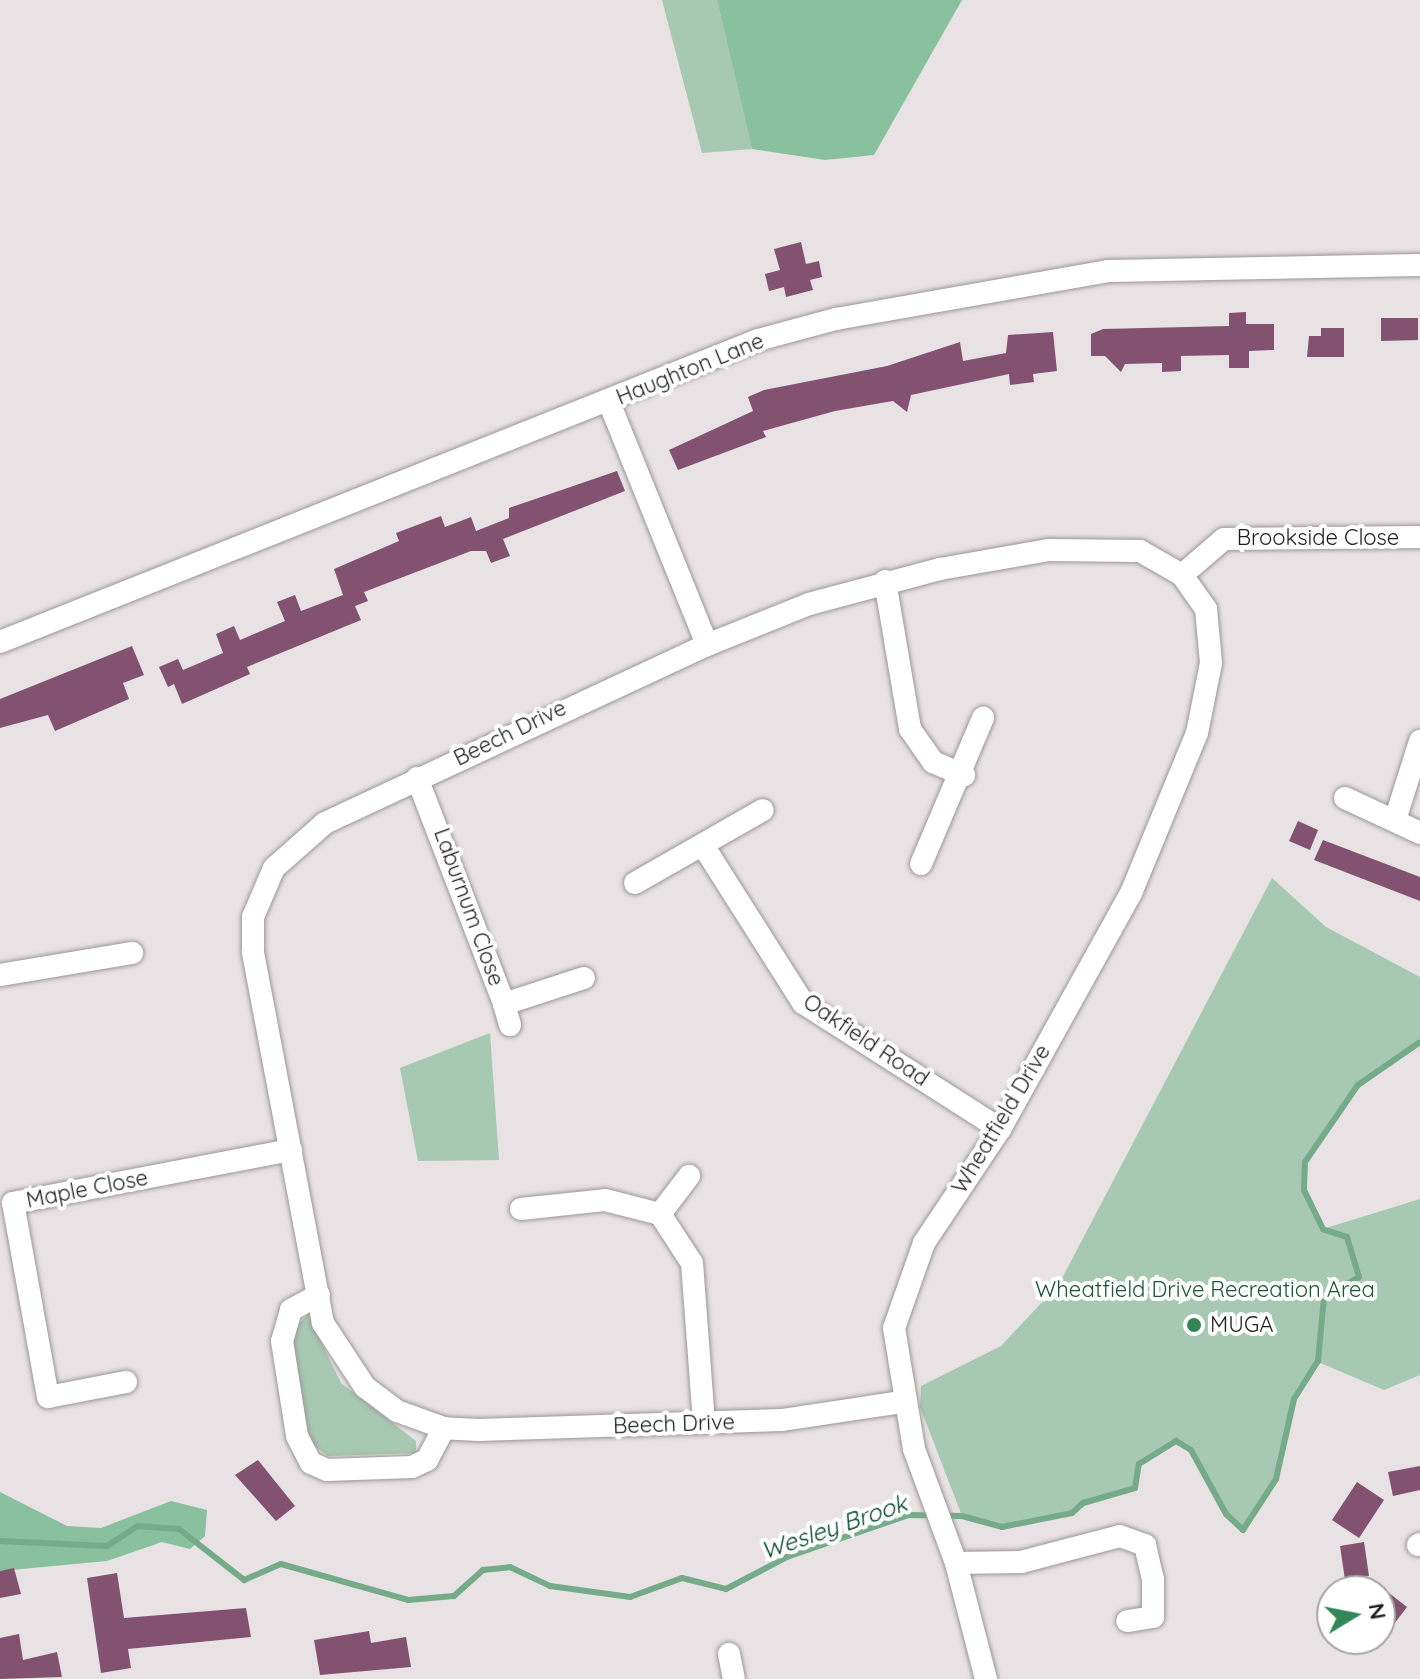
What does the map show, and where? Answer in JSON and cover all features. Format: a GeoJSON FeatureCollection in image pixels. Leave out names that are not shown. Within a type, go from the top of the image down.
{"type":"FeatureCollection","features":[{"type":"Feature","properties":{"kind":"street","name":"Haughton Lane"},"geometry":{"type":"LineString","coordinates":[[0,642],[609,402],[758,340],[836,319],[1108,271],[1420,265]]}},
{"type":"Feature","properties":{"kind":"street"},"geometry":{"type":"LineString","coordinates":[[609,402],[707,645]]}},
{"type":"Feature","properties":{"kind":"street","name":"Brookside Close"},"geometry":{"type":"LineString","coordinates":[[1182,575],[1224,539],[1420,537]]}},
{"type":"Feature","properties":{"kind":"street","name":"Beech Drive"},"geometry":{"type":"LineString","coordinates":[[902,1402],[704,1423],[444,1428],[397,1411],[365,1387],[338,1354],[319,1295],[253,951],[253,917],[292,846],[417,778],[707,645],[885,581],[1095,546],[1140,551],[1182,575]]}},
{"type":"Feature","properties":{"kind":"street","name":"Wheatfield Drive"},"geometry":{"type":"LineString","coordinates":[[986,1679],[956,1563],[902,1402],[894,1328],[908,1273],[1000,1129],[1131,893],[1182,780],[1206,696],[1211,641],[1206,609],[1182,575]]}},
{"type":"Feature","properties":{"kind":"street"},"geometry":{"type":"LineString","coordinates":[[885,581],[910,729],[933,762],[964,775]]}},
{"type":"Feature","properties":{"kind":"street"},"geometry":{"type":"LineString","coordinates":[[921,864],[964,775],[983,718]]}},
{"type":"Feature","properties":{"kind":"street"},"geometry":{"type":"LineString","coordinates":[[1395,820],[1420,741]]}},
{"type":"Feature","properties":{"kind":"street","name":"Laburnum Close"},"geometry":{"type":"LineString","coordinates":[[417,778],[507,1015],[584,978]]}},
{"type":"Feature","properties":{"kind":"street"},"geometry":{"type":"LineString","coordinates":[[1345,798],[1420,833]]}},
{"type":"Feature","properties":{"kind":"street"},"geometry":{"type":"LineString","coordinates":[[635,883],[704,847],[763,810]]}},
{"type":"Feature","properties":{"kind":"street","name":"Oakfield Road"},"geometry":{"type":"LineString","coordinates":[[704,847],[803,1003],[1000,1129]]}},
{"type":"Feature","properties":{"kind":"street"},"geometry":{"type":"LineString","coordinates":[[0,975],[132,953]]}},
{"type":"Feature","properties":{"kind":"street","name":"Maple Close"},"geometry":{"type":"LineString","coordinates":[[126,1382],[48,1397],[13,1203],[291,1150]]}},
{"type":"Feature","properties":{"kind":"street"},"geometry":{"type":"LineString","coordinates":[[660,1214],[689,1176]]}},
{"type":"Feature","properties":{"kind":"street"},"geometry":{"type":"LineString","coordinates":[[521,1209],[605,1200],[660,1214],[695,1274],[704,1423]]}},
{"type":"Feature","properties":{"kind":"street"},"geometry":{"type":"LineString","coordinates":[[319,1295],[291,1310],[282,1341],[297,1436],[311,1463],[327,1470],[412,1467],[433,1453],[444,1428]]}},
{"type":"Feature","properties":{"kind":"street"},"geometry":{"type":"LineString","coordinates":[[956,1563],[1021,1562],[1120,1536],[1145,1545],[1153,1579],[1153,1617],[1127,1621]]}},
{"type":"Feature","properties":{"kind":"street"},"geometry":{"type":"LineString","coordinates":[[729,1654],[734,1679]]}},
{"type":"Feature","properties":{"kind":"green space"},"geometry":{"type":"Polygon","coordinates":[[[662,0],[717,0],[752,149],[702,153],[662,0]]]}},
{"type":"Feature","properties":{"kind":"green space"},"geometry":{"type":"Polygon","coordinates":[[[717,0],[962,0],[874,155],[825,160],[752,149],[717,0]]]}},
{"type":"Feature","properties":{"kind":"green space","name":"Wheatfield Drive Recreation Area"},"geometry":{"type":"Polygon","coordinates":[[[1272,878],[1326,927],[1420,977],[1420,1042],[1358,1085],[1305,1162],[1304,1190],[1323,1229],[1420,1199],[1420,1375],[1384,1390],[1318,1362],[1294,1399],[1276,1479],[1243,1530],[1226,1514],[1191,1450],[1176,1441],[1139,1464],[1135,1488],[1083,1503],[1072,1513],[1002,1527],[962,1516],[920,1407],[921,1386],[1001,1346],[1059,1284],[1272,878]]]}},
{"type":"Feature","properties":{"kind":"green space"},"geometry":{"type":"Polygon","coordinates":[[[490,1033],[499,1160],[418,1161],[400,1068],[490,1033]]]}},
{"type":"Feature","properties":{"kind":"green space"},"geometry":{"type":"Polygon","coordinates":[[[308,1315],[341,1383],[416,1441],[416,1453],[328,1456],[308,1441],[292,1330],[308,1315]]]}},
{"type":"Feature","properties":{"kind":"green space"},"geometry":{"type":"Polygon","coordinates":[[[0,1492],[67,1526],[101,1528],[171,1501],[207,1510],[205,1536],[190,1549],[162,1542],[107,1561],[0,1571],[0,1492]]]}},
{"type":"Feature","properties":{"kind":"building"},"geometry":{"type":"Polygon","coordinates":[[[801,242],[806,264],[819,261],[822,277],[810,280],[813,290],[786,297],[784,287],[769,291],[765,274],[780,270],[774,249],[801,242]]]}},
{"type":"Feature","properties":{"kind":"building"},"geometry":{"type":"Polygon","coordinates":[[[1246,312],[1246,324],[1274,324],[1274,350],[1249,351],[1249,368],[1229,368],[1229,355],[1181,356],[1181,371],[1162,372],[1162,363],[1125,364],[1121,372],[1105,356],[1091,356],[1091,334],[1103,329],[1229,326],[1229,313],[1246,312]]]}},
{"type":"Feature","properties":{"kind":"building"},"geometry":{"type":"Polygon","coordinates":[[[1381,318],[1418,318],[1418,340],[1381,341],[1381,318]]]}},
{"type":"Feature","properties":{"kind":"building"},"geometry":{"type":"Polygon","coordinates":[[[1321,328],[1344,328],[1344,357],[1307,357],[1309,336],[1321,336],[1321,328]]]}},
{"type":"Feature","properties":{"kind":"building"},"geometry":{"type":"Polygon","coordinates":[[[1053,332],[1057,371],[1033,374],[1034,382],[1010,385],[1009,374],[911,395],[907,412],[893,401],[835,411],[763,431],[766,437],[678,470],[669,450],[753,411],[748,397],[764,390],[887,366],[960,342],[963,361],[1006,353],[1008,335],[1053,332]]]}},
{"type":"Feature","properties":{"kind":"building"},"geometry":{"type":"Polygon","coordinates":[[[617,471],[625,491],[503,539],[510,556],[491,563],[486,551],[471,551],[364,592],[368,601],[355,606],[361,620],[247,667],[250,674],[182,704],[174,684],[168,687],[159,667],[178,659],[183,670],[223,653],[216,634],[234,626],[240,640],[285,621],[277,602],[295,595],[301,611],[343,595],[334,569],[399,541],[396,533],[441,516],[445,527],[471,517],[476,531],[509,518],[509,508],[617,471]]]}},
{"type":"Feature","properties":{"kind":"building"},"geometry":{"type":"Polygon","coordinates":[[[132,646],[144,675],[123,683],[129,699],[55,731],[48,715],[0,728],[0,699],[132,646]]]}},
{"type":"Feature","properties":{"kind":"building"},"geometry":{"type":"Polygon","coordinates":[[[1298,821],[1318,830],[1310,850],[1289,841],[1298,821]]]}},
{"type":"Feature","properties":{"kind":"building"},"geometry":{"type":"Polygon","coordinates":[[[1323,840],[1420,877],[1420,901],[1314,860],[1323,840]]]}},
{"type":"Feature","properties":{"kind":"building"},"geometry":{"type":"Polygon","coordinates":[[[258,1460],[295,1506],[276,1521],[235,1475],[258,1460]]]}},
{"type":"Feature","properties":{"kind":"building"},"geometry":{"type":"Polygon","coordinates":[[[1420,1466],[1420,1490],[1393,1496],[1388,1472],[1420,1466]]]}},
{"type":"Feature","properties":{"kind":"building"},"geometry":{"type":"Polygon","coordinates":[[[1357,1482],[1384,1500],[1359,1538],[1332,1520],[1357,1482]]]}},
{"type":"Feature","properties":{"kind":"building"},"geometry":{"type":"Polygon","coordinates":[[[1364,1542],[1369,1575],[1344,1575],[1340,1546],[1364,1542]]]}},
{"type":"Feature","properties":{"kind":"building"},"geometry":{"type":"Polygon","coordinates":[[[14,1568],[21,1594],[0,1598],[0,1571],[14,1568]]]}},
{"type":"Feature","properties":{"kind":"building"},"geometry":{"type":"Polygon","coordinates":[[[117,1573],[124,1618],[246,1608],[251,1637],[128,1649],[131,1668],[101,1673],[87,1578],[117,1573]]]}},
{"type":"Feature","properties":{"kind":"building"},"geometry":{"type":"Polygon","coordinates":[[[1396,1598],[1407,1607],[1396,1621],[1396,1598]]]}},
{"type":"Feature","properties":{"kind":"building"},"geometry":{"type":"Polygon","coordinates":[[[369,1631],[371,1643],[406,1637],[411,1667],[320,1675],[314,1640],[369,1631]]]}},
{"type":"Feature","properties":{"kind":"building"},"geometry":{"type":"Polygon","coordinates":[[[19,1634],[23,1660],[57,1652],[62,1677],[0,1679],[0,1638],[19,1634]]]}},
{"type":"Feature","properties":{"kind":"waterway","name":"Wesley Brook"},"geometry":{"type":"LineString","coordinates":[[0,1541],[107,1546],[138,1526],[179,1529],[244,1580],[281,1564],[408,1600],[454,1596],[483,1570],[510,1567],[550,1586],[630,1597],[682,1578],[726,1589],[787,1557],[908,1515],[962,1516],[1002,1527],[1072,1513],[1083,1503],[1135,1488],[1139,1464],[1176,1441],[1191,1450],[1226,1514],[1243,1530],[1276,1479],[1294,1399],[1318,1361],[1324,1298],[1359,1277],[1347,1237],[1323,1229],[1304,1190],[1305,1162],[1358,1085],[1420,1042]]}},
{"type":"Feature","properties":{"kind":"place","name":"MUGA"},"geometry":{"type":"Point","coordinates":[1194,1325]}}]}
